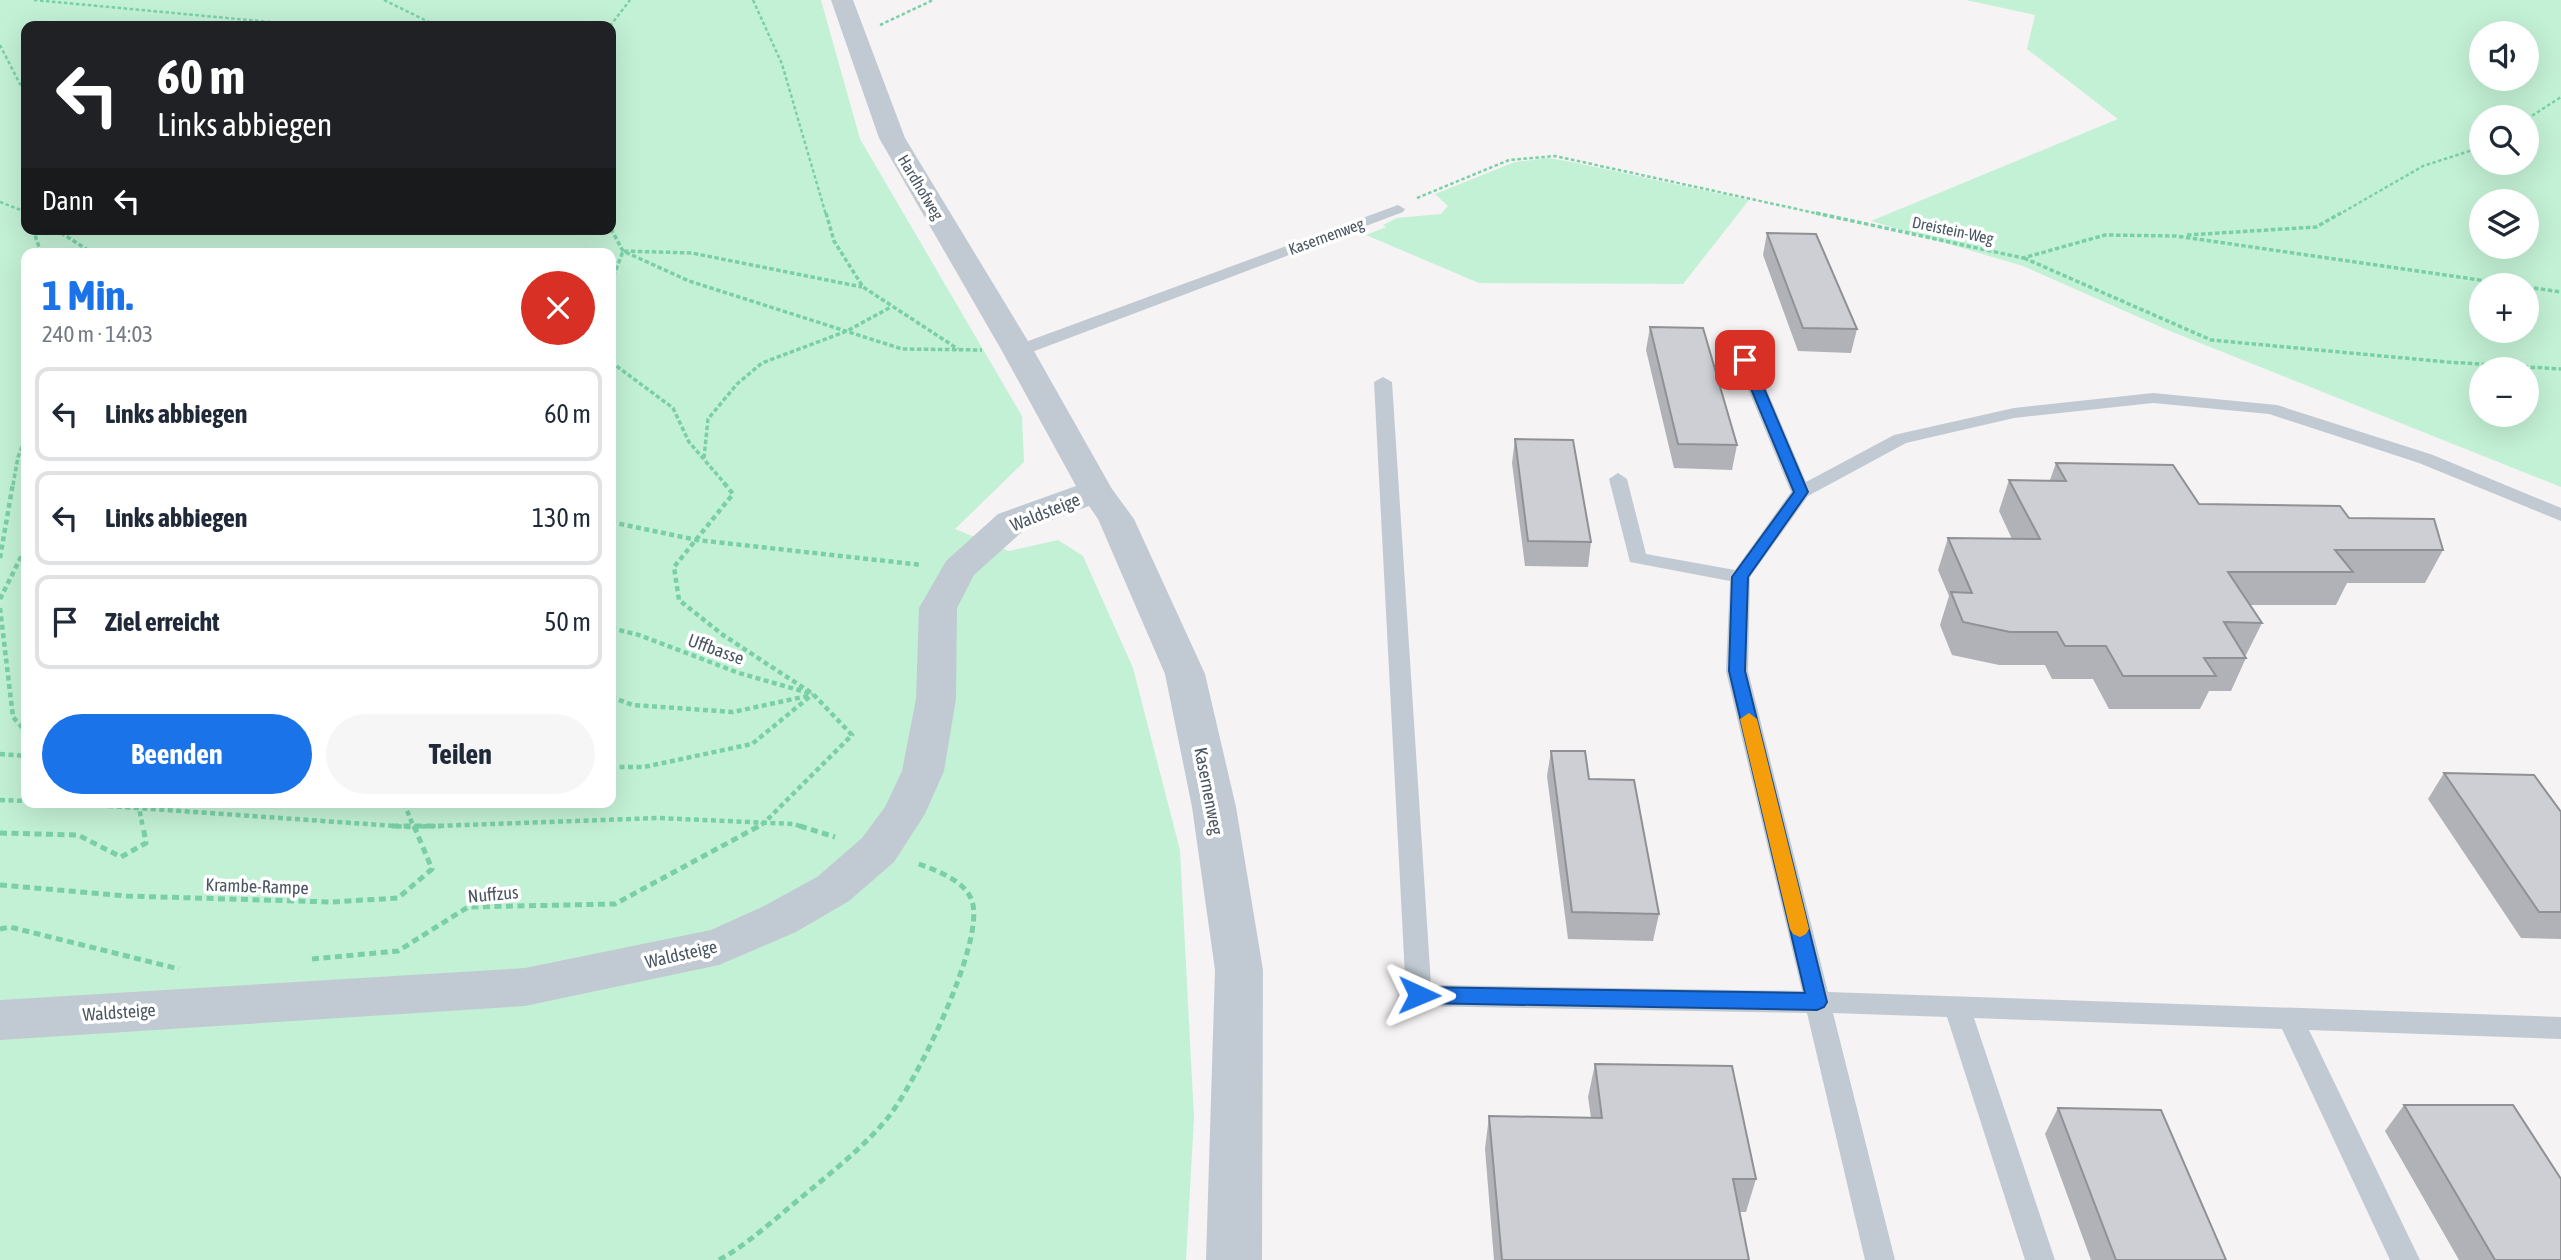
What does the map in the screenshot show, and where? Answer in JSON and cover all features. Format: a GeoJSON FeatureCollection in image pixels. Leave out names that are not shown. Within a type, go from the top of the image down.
{"type":"FeatureCollection","features":[{"type":"Feature","properties":{"kind":"street","name":"Hardhofweg"},"geometry":{"type":"LineString","coordinates":[[842,0],[892,138],[1021,356]]}},
{"type":"Feature","properties":{"kind":"street","name":"Kasernenweg"},"geometry":{"type":"LineString","coordinates":[[1021,356],[1096,491],[1116,519],[1185,674],[1214,807],[1239,970],[1234,1260]]}},
{"type":"Feature","properties":{"kind":"street","name":"Waldsteige"},"geometry":{"type":"LineString","coordinates":[[0,1020],[525,987],[719,947],[780,919],[832,888],[878,850],[903,814],[923,771],[936,699],[938,608],[959,569],[1010,522],[1096,491]]}},
{"type":"Feature","properties":{"kind":"lane","name":"Kasernenweg"},"geometry":{"type":"LineString","coordinates":[[1021,356],[1398,209]]}},
{"type":"Feature","properties":{"kind":"lane"},"geometry":{"type":"LineString","coordinates":[[1745,360],[1801,492]]}},
{"type":"Feature","properties":{"kind":"lane"},"geometry":{"type":"LineString","coordinates":[[1383,382],[1419,995],[1817,1002],[2561,1028]]}},
{"type":"Feature","properties":{"kind":"lane"},"geometry":{"type":"LineString","coordinates":[[1880,1260],[1737,671],[1740,577],[1801,492],[1900,439],[2014,413],[2153,398],[2271,409],[2426,459],[2561,515]]}},
{"type":"Feature","properties":{"kind":"lane"},"geometry":{"type":"LineString","coordinates":[[1618,479],[1637,558],[1740,577]]}},
{"type":"Feature","properties":{"kind":"lane"},"geometry":{"type":"LineString","coordinates":[[1957,1007],[2040,1260]]}},
{"type":"Feature","properties":{"kind":"lane"},"geometry":{"type":"LineString","coordinates":[[2290,1018],[2405,1260]]}},
{"type":"Feature","properties":{"kind":"path"},"geometry":{"type":"LineString","coordinates":[[34,0],[259,21]]}},
{"type":"Feature","properties":{"kind":"path"},"geometry":{"type":"LineString","coordinates":[[384,0],[426,21]]}},
{"type":"Feature","properties":{"kind":"path"},"geometry":{"type":"LineString","coordinates":[[614,21],[631,0]]}},
{"type":"Feature","properties":{"kind":"path"},"geometry":{"type":"LineString","coordinates":[[614,235],[623,251],[689,281],[902,349],[959,350],[863,287],[834,241],[782,64],[753,0]]}},
{"type":"Feature","properties":{"kind":"path"},"geometry":{"type":"LineString","coordinates":[[854,29],[878,25],[933,0]]}},
{"type":"Feature","properties":{"kind":"path"},"geometry":{"type":"LineString","coordinates":[[0,45],[21,86]]}},
{"type":"Feature","properties":{"kind":"path"},"geometry":{"type":"LineString","coordinates":[[2539,111],[2561,97]]}},
{"type":"Feature","properties":{"kind":"path"},"geometry":{"type":"LineString","coordinates":[[2176,236],[2316,228],[2423,166],[2469,151]]}},
{"type":"Feature","properties":{"kind":"path","name":"Dreistein-Weg"},"geometry":{"type":"LineString","coordinates":[[1398,209],[1422,195],[1508,160],[1555,156],[2023,258],[2105,234],[2176,236],[2469,278]]}},
{"type":"Feature","properties":{"kind":"path"},"geometry":{"type":"LineString","coordinates":[[0,202],[21,210]]}},
{"type":"Feature","properties":{"kind":"path"},"geometry":{"type":"LineString","coordinates":[[64,235],[85,248]]}},
{"type":"Feature","properties":{"kind":"path"},"geometry":{"type":"LineString","coordinates":[[623,251],[692,253],[863,287]]}},
{"type":"Feature","properties":{"kind":"path"},"geometry":{"type":"LineString","coordinates":[[616,268],[623,251]]}},
{"type":"Feature","properties":{"kind":"path"},"geometry":{"type":"LineString","coordinates":[[2023,258],[2211,340],[2447,362],[2561,369]]}},
{"type":"Feature","properties":{"kind":"path"},"geometry":{"type":"LineString","coordinates":[[2539,289],[2561,292]]}},
{"type":"Feature","properties":{"kind":"path"},"geometry":{"type":"LineString","coordinates":[[704,459],[708,419],[737,384],[762,363],[847,331],[891,307]]}},
{"type":"Feature","properties":{"kind":"path"},"geometry":{"type":"LineString","coordinates":[[616,366],[673,408],[689,442],[733,494],[674,567],[679,600],[723,635],[813,694]]}},
{"type":"Feature","properties":{"kind":"path"},"geometry":{"type":"LineString","coordinates":[[0,558],[21,450]]}},
{"type":"Feature","properties":{"kind":"path"},"geometry":{"type":"LineString","coordinates":[[616,523],[697,540],[959,569]]}},
{"type":"Feature","properties":{"kind":"path"},"geometry":{"type":"LineString","coordinates":[[0,599],[21,557]]}},
{"type":"Feature","properties":{"kind":"path"},"geometry":{"type":"LineString","coordinates":[[0,608],[13,717],[21,726]]}},
{"type":"Feature","properties":{"kind":"path","name":"Uffbasse"},"geometry":{"type":"LineString","coordinates":[[616,629],[639,635],[739,673],[813,694]]}},
{"type":"Feature","properties":{"kind":"path"},"geometry":{"type":"LineString","coordinates":[[616,699],[633,705],[733,712],[813,694]]}},
{"type":"Feature","properties":{"kind":"path"},"geometry":{"type":"LineString","coordinates":[[616,767],[644,767],[752,744],[813,694]]}},
{"type":"Feature","properties":{"kind":"path","name":"Nuffzus"},"geometry":{"type":"LineString","coordinates":[[306,960],[398,951],[468,907],[615,904],[764,823],[852,735],[813,694]]}},
{"type":"Feature","properties":{"kind":"path"},"geometry":{"type":"LineString","coordinates":[[0,754],[21,756]]}},
{"type":"Feature","properties":{"kind":"path"},"geometry":{"type":"LineString","coordinates":[[0,800],[21,802]]}},
{"type":"Feature","properties":{"kind":"path"},"geometry":{"type":"LineString","coordinates":[[0,833],[78,835],[121,857],[146,843],[141,808]]}},
{"type":"Feature","properties":{"kind":"path"},"geometry":{"type":"LineString","coordinates":[[158,808],[414,827],[658,818],[794,824],[928,867],[963,888],[971,900],[975,920],[963,964],[938,1027],[898,1107],[836,1170],[740,1249],[719,1260]]}},
{"type":"Feature","properties":{"kind":"path","name":"Krambe-Rampe"},"geometry":{"type":"LineString","coordinates":[[0,885],[127,896],[331,902],[398,898],[432,869],[406,808]]}},
{"type":"Feature","properties":{"kind":"path"},"geometry":{"type":"LineString","coordinates":[[0,929],[10,927],[188,971]]}},
{"type":"Feature","properties":{"kind":"green space"},"geometry":{"type":"Polygon","coordinates":[[[0,0],[821,0],[860,139],[1022,416],[1024,462],[955,529],[1009,551],[1058,540],[1083,556],[1133,668],[1180,850],[1194,1118],[1186,1260],[0,1260],[0,0]]]}},
{"type":"Feature","properties":{"kind":"green space"},"geometry":{"type":"Polygon","coordinates":[[[1966,0],[2561,0],[2561,487],[2170,331],[2023,266],[1871,221],[2118,119],[2027,49],[2035,15],[1966,0]]]}},
{"type":"Feature","properties":{"kind":"green space"},"geometry":{"type":"Polygon","coordinates":[[[1548,158],[1749,200],[1683,284],[1479,283],[1366,235],[1386,227],[1383,225],[1397,218],[1441,214],[1448,206],[1435,194],[1515,162],[1548,158]]]}},
{"type":"Feature","properties":{"kind":"building"},"geometry":{"type":"Polygon","coordinates":[[[1767,233],[1816,234],[1857,329],[1803,328],[1767,233]]]}},
{"type":"Feature","properties":{"kind":"building"},"geometry":{"type":"Polygon","coordinates":[[[1650,327],[1703,328],[1737,445],[1678,444],[1650,327]]]}},
{"type":"Feature","properties":{"kind":"building"},"geometry":{"type":"Polygon","coordinates":[[[1515,439],[1573,440],[1591,542],[1528,541],[1515,439]]]}},
{"type":"Feature","properties":{"kind":"building"},"geometry":{"type":"Polygon","coordinates":[[[2056,463],[2173,465],[2199,504],[2340,506],[2349,518],[2434,519],[2443,550],[2335,550],[2353,572],[2228,572],[2262,623],[2224,622],[2246,658],[2204,658],[2216,676],[2123,676],[2106,646],[2065,646],[2057,632],[2010,632],[1963,622],[1951,592],[1972,593],[1948,538],[2040,539],[2009,480],[2066,481],[2056,463]]]}},
{"type":"Feature","properties":{"kind":"building"},"geometry":{"type":"Polygon","coordinates":[[[1551,751],[1585,751],[1589,779],[1634,780],[1659,914],[1572,912],[1551,751]]]}},
{"type":"Feature","properties":{"kind":"building"},"geometry":{"type":"Polygon","coordinates":[[[2444,773],[2534,775],[2561,812],[2561,912],[2539,912],[2444,773]]]}},
{"type":"Feature","properties":{"kind":"building"},"geometry":{"type":"Polygon","coordinates":[[[1595,1064],[1732,1066],[1756,1179],[1733,1179],[1749,1260],[1502,1260],[1489,1116],[1602,1118],[1595,1064]]]}},
{"type":"Feature","properties":{"kind":"building"},"geometry":{"type":"Polygon","coordinates":[[[2404,1105],[2513,1105],[2561,1179],[2561,1260],[2495,1260],[2404,1105]]]}},
{"type":"Feature","properties":{"kind":"building"},"geometry":{"type":"Polygon","coordinates":[[[2058,1108],[2161,1110],[2226,1260],[2116,1260],[2058,1108]]]}},
{"type":"Feature","properties":{"kind":"slow traffic"},"geometry":{"type":"LineString","coordinates":[[1749,719],[1800,929]]}},
{"type":"Feature","properties":{"kind":"route"},"geometry":{"type":"LineString","coordinates":[[1419,995],[1817,1002],[1737,671],[1740,577],[1801,492],[1745,360]]}}]}
